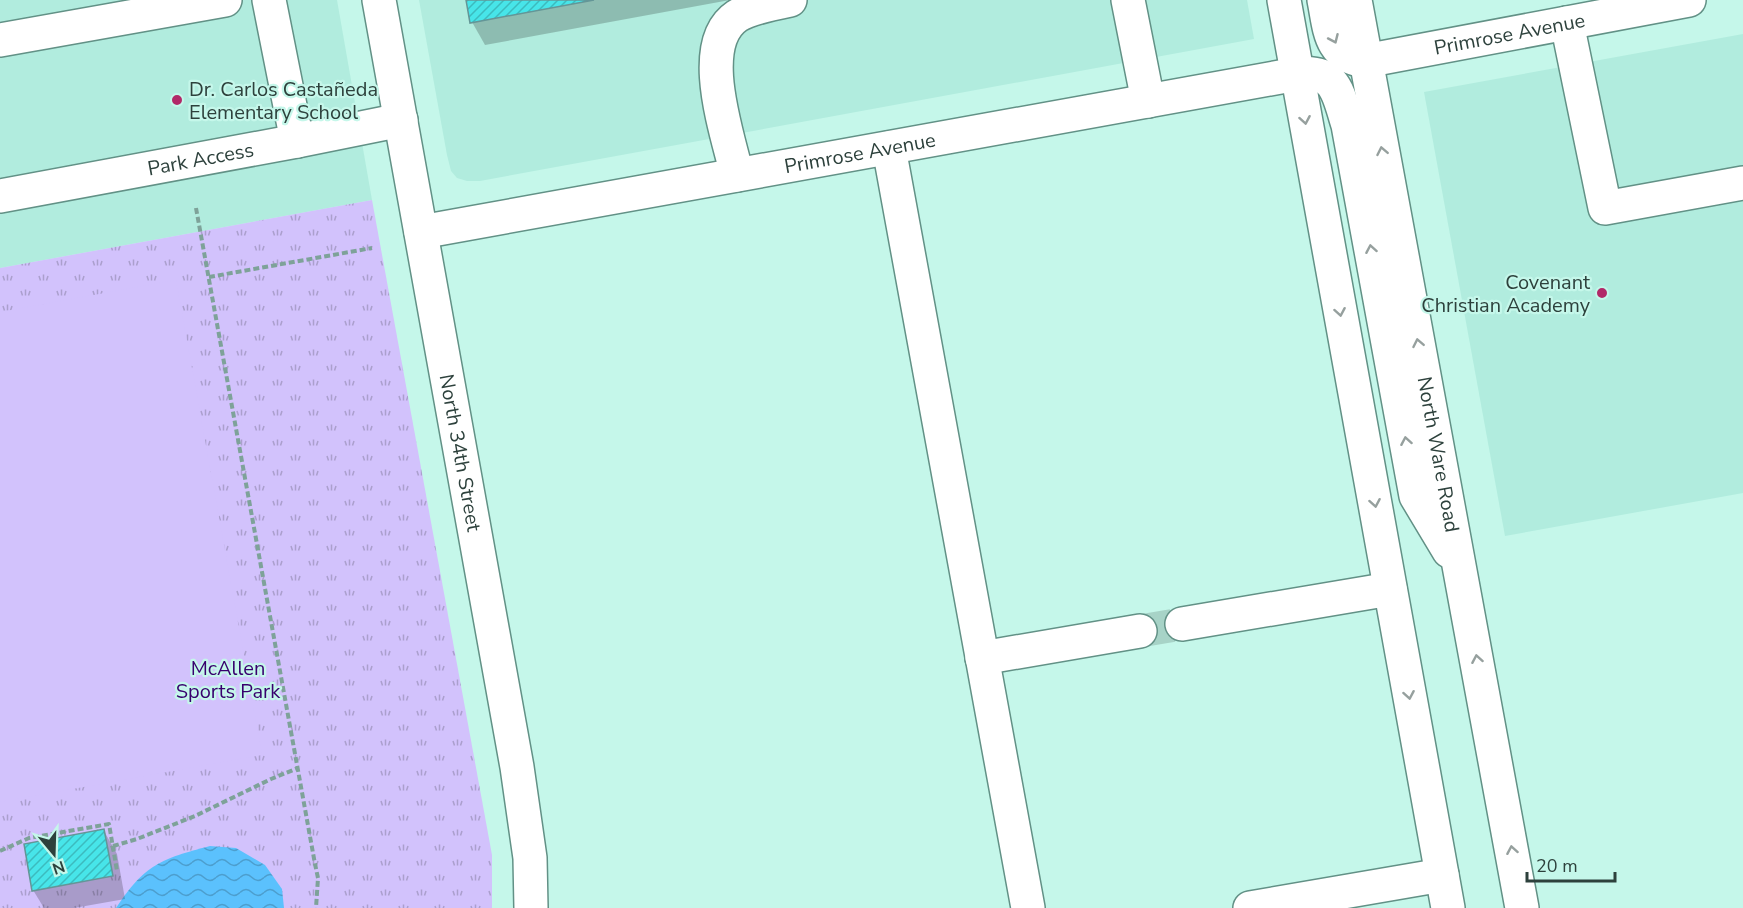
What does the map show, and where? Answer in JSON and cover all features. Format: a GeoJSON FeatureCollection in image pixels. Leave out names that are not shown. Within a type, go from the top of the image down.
{"type":"FeatureCollection","features":[{"type":"Feature","properties":{"kind":"main road"},"geometry":{"type":"LineString","coordinates":[[0,40],[225,0]]}},
{"type":"Feature","properties":{"kind":"main road"},"geometry":{"type":"LineString","coordinates":[[269,0],[297,141]]}},
{"type":"Feature","properties":{"kind":"main road","name":"North 34th Street"},"geometry":{"type":"LineString","coordinates":[[379,0],[517,767],[530,858],[531,908]]}},
{"type":"Feature","properties":{"kind":"main road"},"geometry":{"type":"LineString","coordinates":[[737,175],[716,83],[715,55],[722,32],[737,16],[772,3],[790,0]]}},
{"type":"Feature","properties":{"kind":"main road"},"geometry":{"type":"LineString","coordinates":[[1128,0],[1148,101]]}},
{"type":"Feature","properties":{"kind":"main road"},"geometry":{"type":"LineString","coordinates":[[1284,0],[1448,908]]}},
{"type":"Feature","properties":{"kind":"main road"},"geometry":{"type":"LineString","coordinates":[[1324,0],[1329,27],[1340,51],[1352,59],[1365,61]]}},
{"type":"Feature","properties":{"kind":"main road","name":"North Ware Road"},"geometry":{"type":"LineString","coordinates":[[1355,0],[1522,908]]}},
{"type":"Feature","properties":{"kind":"main road","name":"Primrose Avenue"},"geometry":{"type":"LineString","coordinates":[[1365,61],[1689,0]]}},
{"type":"Feature","properties":{"kind":"main road"},"geometry":{"type":"LineString","coordinates":[[1567,23],[1605,208],[1743,183]]}},
{"type":"Feature","properties":{"kind":"main road","name":"Primrose Avenue"},"geometry":{"type":"LineString","coordinates":[[421,232],[1314,72],[1332,83],[1338,92],[1348,125],[1416,496],[1460,570]]}},
{"type":"Feature","properties":{"kind":"main road","name":"Park Access"},"geometry":{"type":"LineString","coordinates":[[0,196],[401,120]]}},
{"type":"Feature","properties":{"kind":"main road"},"geometry":{"type":"LineString","coordinates":[[889,148],[1028,908]]}},
{"type":"Feature","properties":{"kind":"main road"},"geometry":{"type":"LineString","coordinates":[[1182,624],[1390,589]]}},
{"type":"Feature","properties":{"kind":"main road"},"geometry":{"type":"LineString","coordinates":[[982,658],[1140,631]]}},
{"type":"Feature","properties":{"kind":"main road"},"geometry":{"type":"LineString","coordinates":[[1250,908],[1442,875]]}},
{"type":"Feature","properties":{"kind":"path"},"geometry":{"type":"LineString","coordinates":[[196,208],[318,878],[316,908]]}},
{"type":"Feature","properties":{"kind":"path"},"geometry":{"type":"LineString","coordinates":[[209,278],[372,248]]}},
{"type":"Feature","properties":{"kind":"path"},"geometry":{"type":"LineString","coordinates":[[112,846],[137,839],[195,816],[271,778],[298,768]]}},
{"type":"Feature","properties":{"kind":"path"},"geometry":{"type":"LineString","coordinates":[[0,851],[29,838],[109,824],[117,871]]}},
{"type":"Feature","properties":{"kind":"shaded area","name":"Dr. Carlos Castañeda Elementary School"},"geometry":{"type":"Polygon","coordinates":[[[0,0],[337,0],[372,200],[0,268],[0,0]]]}},
{"type":"Feature","properties":{"kind":"shaded area"},"geometry":{"type":"Polygon","coordinates":[[[419,0],[1247,0],[1254,39],[480,181],[467,181],[457,178],[451,171],[419,0]]]}},
{"type":"Feature","properties":{"kind":"shaded area","name":"Covenant Christian Academy"},"geometry":{"type":"Polygon","coordinates":[[[1743,34],[1743,493],[1505,536],[1424,92],[1743,34]]]}},
{"type":"Feature","properties":{"kind":"green space","name":"McAllen Sports Park"},"geometry":{"type":"Polygon","coordinates":[[[372,200],[492,855],[492,908],[0,908],[0,268],[372,200]]]}},
{"type":"Feature","properties":{"kind":"green space"},"geometry":{"type":"Polygon","coordinates":[[[176,280],[262,755],[0,802],[0,312],[176,280]]]}},
{"type":"Feature","properties":{"kind":"water"},"geometry":{"type":"Polygon","coordinates":[[[210,846],[236,848],[265,865],[282,889],[284,908],[116,908],[136,882],[156,865],[210,846]]]}},
{"type":"Feature","properties":{"kind":"building"},"geometry":{"type":"Polygon","coordinates":[[[466,0],[594,0],[470,23],[466,0]]]}},
{"type":"Feature","properties":{"kind":"building"},"geometry":{"type":"Polygon","coordinates":[[[104,829],[113,876],[32,891],[24,844],[104,829]]]}},
{"type":"Feature","properties":{"kind":"tunnel"},"geometry":{"type":"LineString","coordinates":[[1140,631],[1182,624]]}},
{"type":"Feature","properties":{"kind":"place","name":"Dr. Carlos Castañeda Elementary School"},"geometry":{"type":"Point","coordinates":[177,100]}},
{"type":"Feature","properties":{"kind":"place","name":"Covenant Christian Academy"},"geometry":{"type":"Point","coordinates":[1602,293]}}]}
